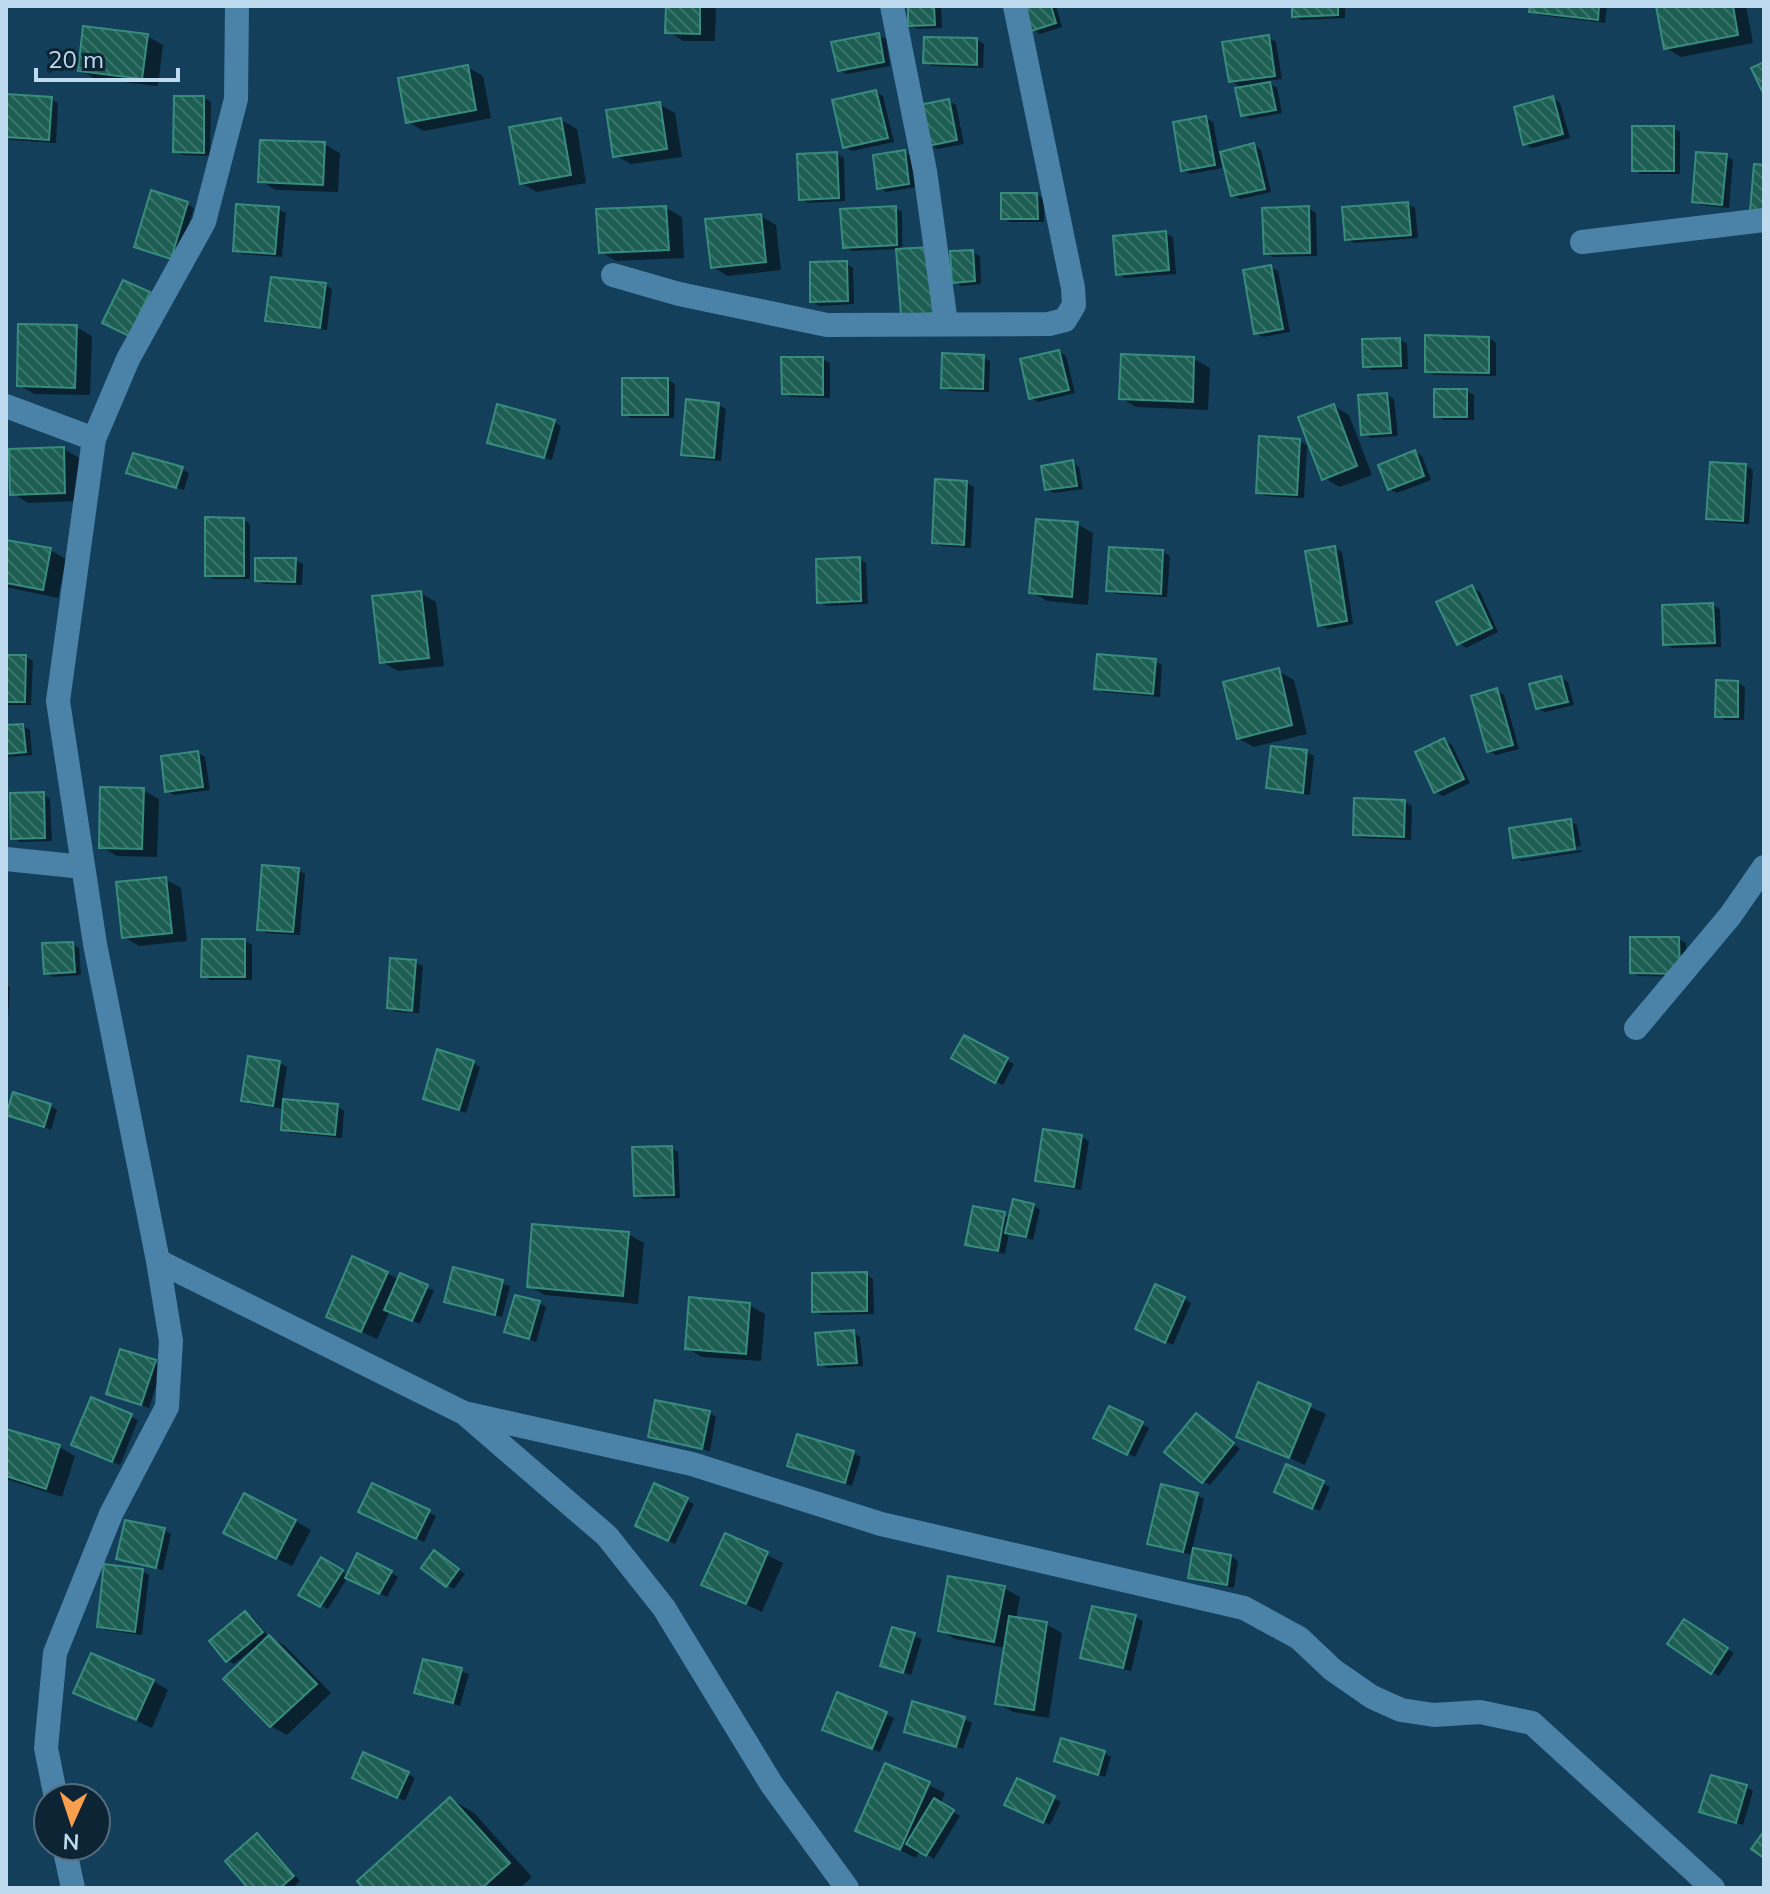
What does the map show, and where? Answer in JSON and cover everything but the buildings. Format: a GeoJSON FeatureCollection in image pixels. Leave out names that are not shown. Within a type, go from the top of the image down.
{"type":"FeatureCollection","features":[{"type":"Feature","properties":{"kind":"street"},"geometry":{"type":"LineString","coordinates":[[53,1782],[46,1748],[55,1653],[111,1514],[167,1407],[171,1341],[95,944],[58,701],[94,439],[128,359],[204,222],[236,99],[237,6]]}},
{"type":"Feature","properties":{"kind":"street"},"geometry":{"type":"LineString","coordinates":[[892,6],[925,171],[946,323]]}},
{"type":"Feature","properties":{"kind":"street"},"geometry":{"type":"LineString","coordinates":[[613,275],[679,294],[827,325],[1049,324],[1065,320],[1074,305],[1073,288],[1015,6]]}},
{"type":"Feature","properties":{"kind":"street"},"geometry":{"type":"LineString","coordinates":[[1582,242],[1764,220]]}},
{"type":"Feature","properties":{"kind":"street"},"geometry":{"type":"LineString","coordinates":[[6,406],[94,439]]}},
{"type":"Feature","properties":{"kind":"street"},"geometry":{"type":"LineString","coordinates":[[6,859],[83,867]]}},
{"type":"Feature","properties":{"kind":"street"},"geometry":{"type":"LineString","coordinates":[[1636,1028],[1730,916],[1764,867]]}},
{"type":"Feature","properties":{"kind":"street"},"geometry":{"type":"LineString","coordinates":[[158,1261],[464,1413],[692,1464],[881,1524],[1244,1608],[1299,1638],[1333,1670],[1372,1697],[1401,1710],[1434,1715],[1480,1712],[1532,1723],[1713,1888]]}},
{"type":"Feature","properties":{"kind":"street"},"geometry":{"type":"LineString","coordinates":[[464,1413],[607,1536],[664,1608],[772,1785],[847,1888]]}},
{"type":"Feature","properties":{"kind":"street"},"geometry":{"type":"LineString","coordinates":[[67,1862],[73,1888]]}}]}
